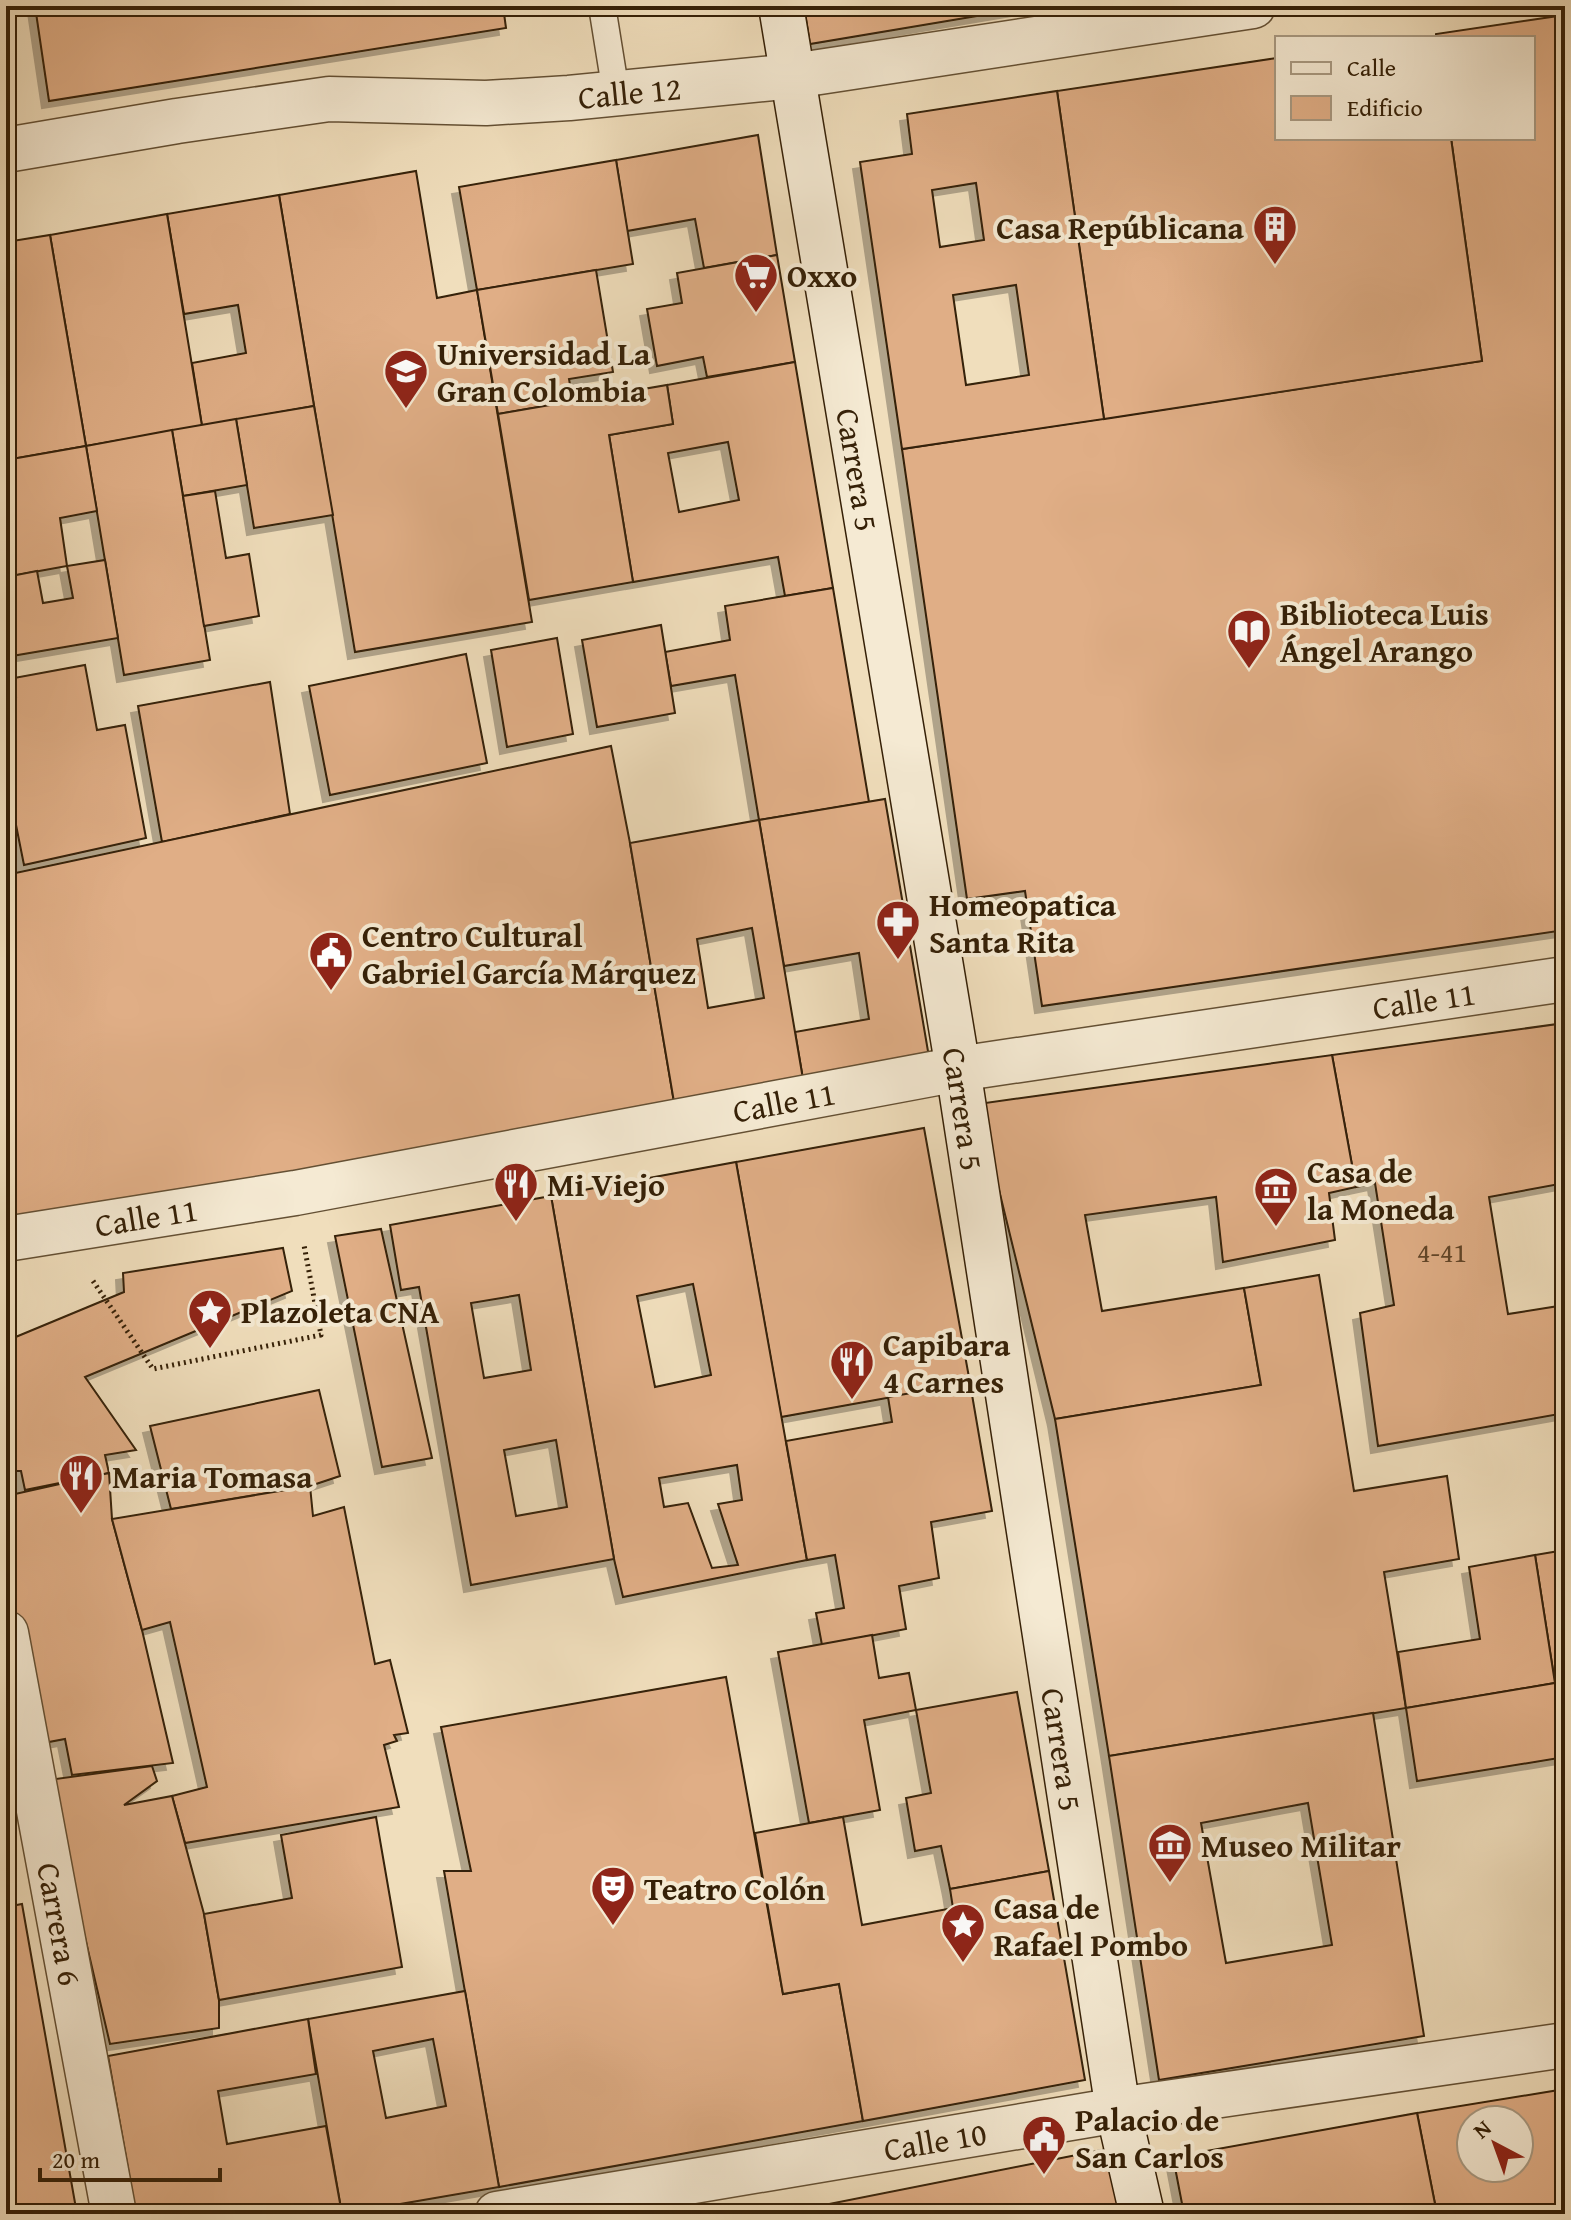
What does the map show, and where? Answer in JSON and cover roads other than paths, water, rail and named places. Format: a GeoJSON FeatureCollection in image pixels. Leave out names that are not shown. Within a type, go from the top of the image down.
{"type":"FeatureCollection","features":[{"type":"Feature","properties":{"kind":"street","name":"Carrera 5"},"geometry":{"type":"LineString","coordinates":[[781,6],[958,1069],[1118,2110],[1142,2214]]}},
{"type":"Feature","properties":{"kind":"street","name":"Calle 12"},"geometry":{"type":"LineString","coordinates":[[6,150],[329,99],[486,103],[793,76],[1253,6]]}},
{"type":"Feature","properties":{"kind":"street","name":"Calle 11"},"geometry":{"type":"LineString","coordinates":[[6,1239],[295,1193],[958,1069],[1565,979]]}},
{"type":"Feature","properties":{"kind":"street","name":"Carrera 6"},"geometry":{"type":"LineString","coordinates":[[6,1633],[10,1682],[114,2214]]}},
{"type":"Feature","properties":{"kind":"street","name":"Calle 10"},"geometry":{"type":"LineString","coordinates":[[497,2214],[1118,2110],[1565,2045]]}},
{"type":"Feature","properties":{"kind":"lane"},"geometry":{"type":"LineString","coordinates":[[602,6],[616,93]]}},
{"type":"Feature","properties":{"kind":"place","name":"Casa Repúblicana"},"geometry":{"type":"Point","coordinates":[1275,266]}},
{"type":"Feature","properties":{"kind":"place","name":"Oxxo"},"geometry":{"type":"Point","coordinates":[756,314]}},
{"type":"Feature","properties":{"kind":"place","name":"Universidad La Gran Colombia"},"geometry":{"type":"Point","coordinates":[406,410]}},
{"type":"Feature","properties":{"kind":"place","name":"Biblioteca Luis Ángel Arango"},"geometry":{"type":"Point","coordinates":[1249,670]}},
{"type":"Feature","properties":{"kind":"place","name":"Homeopatica Santa Rita"},"geometry":{"type":"Point","coordinates":[898,961]}},
{"type":"Feature","properties":{"kind":"place","name":"Centro Cultural Gabriel García Márquez"},"geometry":{"type":"Point","coordinates":[331,992]}},
{"type":"Feature","properties":{"kind":"place","name":"Mi Viejo"},"geometry":{"type":"Point","coordinates":[516,1223]}},
{"type":"Feature","properties":{"kind":"place","name":"Casa de la Moneda"},"geometry":{"type":"Point","coordinates":[1276,1228]}},
{"type":"Feature","properties":{"kind":"place","name":"Plazoleta CNA"},"geometry":{"type":"Point","coordinates":[210,1350]}},
{"type":"Feature","properties":{"kind":"place","name":"Capibara 4 Carnes"},"geometry":{"type":"Point","coordinates":[852,1401]}},
{"type":"Feature","properties":{"kind":"place","name":"Maria Tomasa"},"geometry":{"type":"Point","coordinates":[81,1515]}},
{"type":"Feature","properties":{"kind":"place","name":"Museo Militar"},"geometry":{"type":"Point","coordinates":[1170,1884]}},
{"type":"Feature","properties":{"kind":"place","name":"Teatro Colón"},"geometry":{"type":"Point","coordinates":[613,1927]}},
{"type":"Feature","properties":{"kind":"place","name":"Casa de Rafael Pombo"},"geometry":{"type":"Point","coordinates":[963,1964]}},
{"type":"Feature","properties":{"kind":"place","name":"Palacio de San Carlos"},"geometry":{"type":"Point","coordinates":[1044,2176]}}]}
